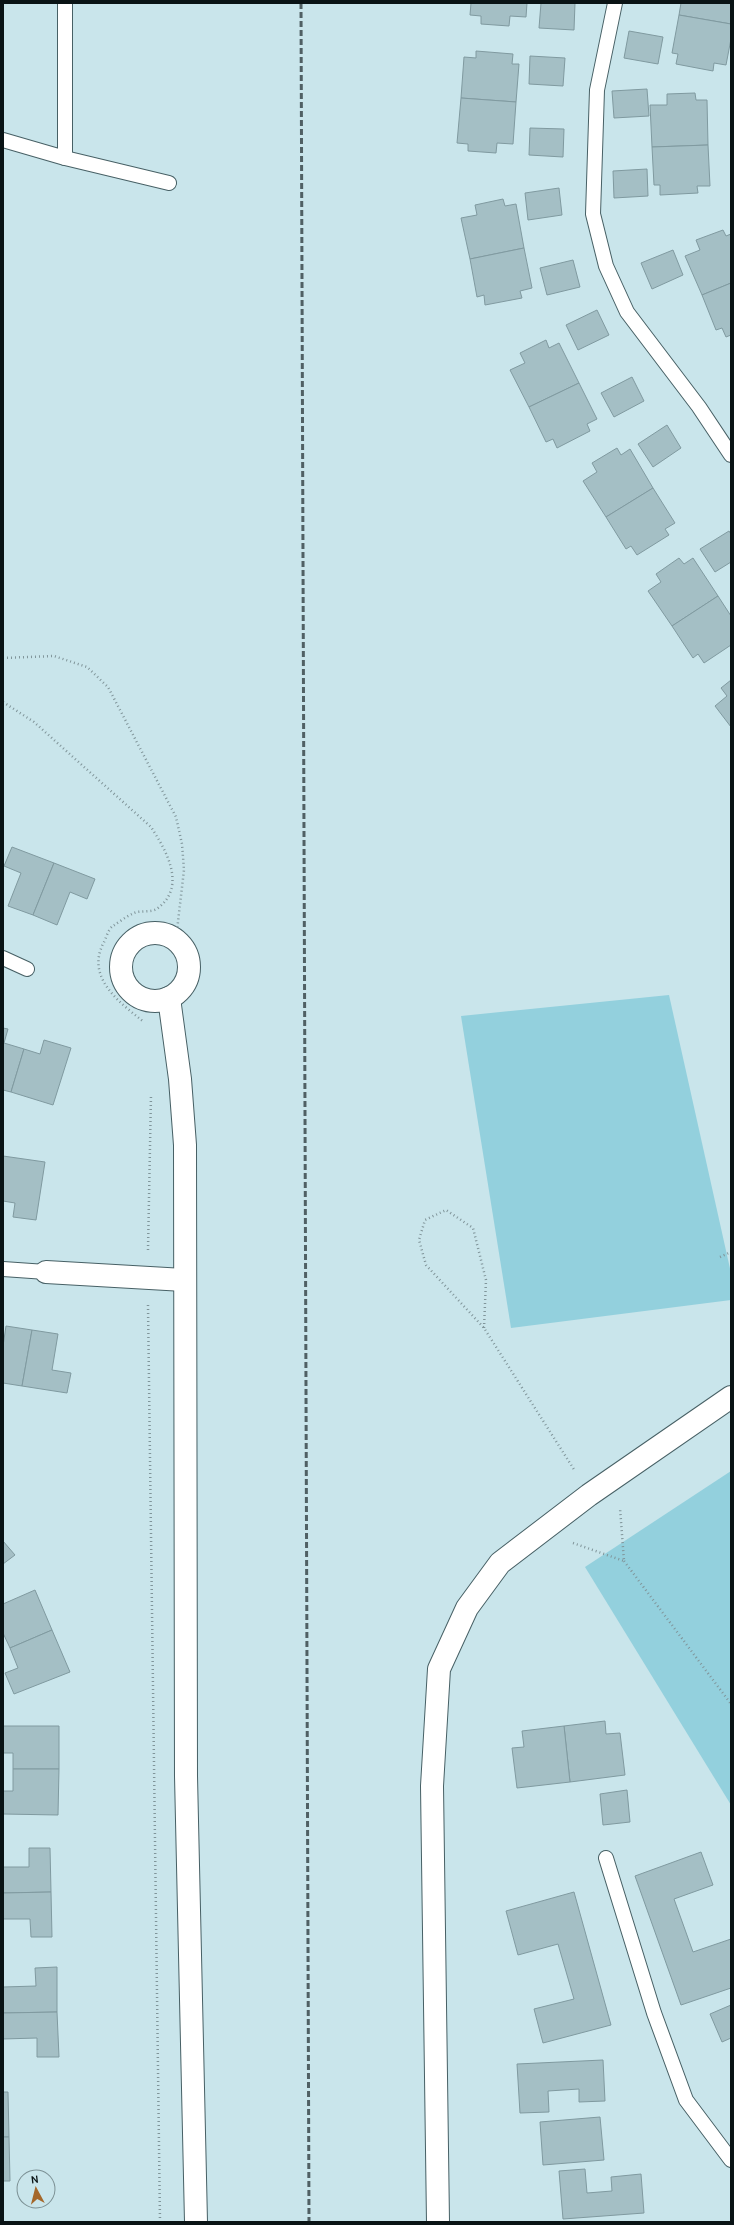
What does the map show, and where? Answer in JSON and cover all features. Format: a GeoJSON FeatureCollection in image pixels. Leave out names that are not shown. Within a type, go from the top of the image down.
{"type":"FeatureCollection","features":[{"type":"Feature","properties":{"kind":"street"},"geometry":{"type":"LineString","coordinates":[[149,933],[163,934],[176,939],[186,953],[189,970],[186,982],[179,991],[169,998],[156,1000],[141,998],[130,989],[123,977],[122,963],[126,949],[136,939],[149,933]]}},
{"type":"Feature","properties":{"kind":"street"},"geometry":{"type":"LineString","coordinates":[[169,998],[180,1078],[184,1145],[186,1776],[196,2222]]}},
{"type":"Feature","properties":{"kind":"street"},"geometry":{"type":"LineString","coordinates":[[46,1272],[184,1280]]}},
{"type":"Feature","properties":{"kind":"street"},"geometry":{"type":"LineString","coordinates":[[438,2222],[432,1786],[439,1669],[467,1608],[500,1563],[589,1495],[731,1397]]}},
{"type":"Feature","properties":{"kind":"lane"},"geometry":{"type":"LineString","coordinates":[[65,3],[66,158]]}},
{"type":"Feature","properties":{"kind":"lane"},"geometry":{"type":"LineString","coordinates":[[615,3],[597,97],[593,214],[606,266],[627,312],[699,407],[731,455]]}},
{"type":"Feature","properties":{"kind":"lane"},"geometry":{"type":"LineString","coordinates":[[3,140],[66,158],[170,183]]}},
{"type":"Feature","properties":{"kind":"lane"},"geometry":{"type":"LineString","coordinates":[[3,958],[27,969]]}},
{"type":"Feature","properties":{"kind":"lane"},"geometry":{"type":"LineString","coordinates":[[3,1269],[46,1272]]}},
{"type":"Feature","properties":{"kind":"lane"},"geometry":{"type":"LineString","coordinates":[[606,1858],[654,2013],[686,2100],[731,2160]]}},
{"type":"Feature","properties":{"kind":"path"},"geometry":{"type":"LineString","coordinates":[[3,658],[54,656],[87,667],[108,687],[176,817],[182,844],[184,870],[176,939]]}},
{"type":"Feature","properties":{"kind":"path"},"geometry":{"type":"LineString","coordinates":[[3,702],[34,722],[151,827],[164,846],[170,861],[173,876],[172,888],[165,900],[157,909],[134,913],[111,927],[98,954],[101,980],[120,1003],[147,1024]]}},
{"type":"Feature","properties":{"kind":"path"},"geometry":{"type":"LineString","coordinates":[[151,1091],[148,1279],[153,1824],[160,2222]]}},
{"type":"Feature","properties":{"kind":"path"},"geometry":{"type":"LineString","coordinates":[[484,1328],[486,1280],[472,1228],[446,1210],[424,1220],[419,1240],[426,1265],[484,1328],[604,1517],[619,1506],[624,1561],[731,1704]]}},
{"type":"Feature","properties":{"kind":"path"},"geometry":{"type":"LineString","coordinates":[[720,1257],[731,1252]]}},
{"type":"Feature","properties":{"kind":"path"},"geometry":{"type":"LineString","coordinates":[[574,1537],[569,1541],[624,1561]]}},
{"type":"Feature","properties":{"kind":"shaded area"},"geometry":{"type":"Polygon","coordinates":[[[669,995],[731,1273],[731,1300],[511,1328],[461,1016],[669,995]]]}},
{"type":"Feature","properties":{"kind":"shaded area"},"geometry":{"type":"Polygon","coordinates":[[[731,1471],[731,1805],[585,1567],[731,1471]]]}},
{"type":"Feature","properties":{"kind":"building"},"geometry":{"type":"Polygon","coordinates":[[[471,3],[527,3],[526,17],[510,16],[509,26],[481,24],[481,16],[470,15],[471,3]]]}},
{"type":"Feature","properties":{"kind":"building"},"geometry":{"type":"Polygon","coordinates":[[[541,3],[575,3],[574,30],[539,28],[541,3]]]}},
{"type":"Feature","properties":{"kind":"building"},"geometry":{"type":"Polygon","coordinates":[[[681,3],[731,3],[731,24],[679,15],[681,3]]]}},
{"type":"Feature","properties":{"kind":"building"},"geometry":{"type":"Polygon","coordinates":[[[679,15],[731,24],[731,39],[726,65],[714,63],[713,71],[676,64],[678,54],[672,53],[679,15]]]}},
{"type":"Feature","properties":{"kind":"building"},"geometry":{"type":"Polygon","coordinates":[[[629,31],[663,37],[658,64],[624,58],[629,31]]]}},
{"type":"Feature","properties":{"kind":"building"},"geometry":{"type":"Polygon","coordinates":[[[476,51],[513,54],[512,64],[519,64],[516,102],[461,98],[464,57],[476,58],[476,51]]]}},
{"type":"Feature","properties":{"kind":"building"},"geometry":{"type":"Polygon","coordinates":[[[530,56],[565,58],[563,86],[529,84],[530,56]]]}},
{"type":"Feature","properties":{"kind":"building"},"geometry":{"type":"Polygon","coordinates":[[[647,89],[649,116],[614,118],[612,91],[647,89]]]}},
{"type":"Feature","properties":{"kind":"building"},"geometry":{"type":"Polygon","coordinates":[[[695,93],[696,100],[707,100],[708,145],[652,147],[650,105],[667,105],[667,94],[695,93]]]}},
{"type":"Feature","properties":{"kind":"building"},"geometry":{"type":"Polygon","coordinates":[[[461,98],[516,102],[513,144],[497,143],[496,153],[468,151],[468,144],[457,143],[461,98]]]}},
{"type":"Feature","properties":{"kind":"building"},"geometry":{"type":"Polygon","coordinates":[[[530,128],[564,129],[563,157],[529,155],[530,128]]]}},
{"type":"Feature","properties":{"kind":"building"},"geometry":{"type":"Polygon","coordinates":[[[708,145],[710,186],[697,186],[698,193],[660,195],[660,185],[654,185],[652,147],[708,145]]]}},
{"type":"Feature","properties":{"kind":"building"},"geometry":{"type":"Polygon","coordinates":[[[647,169],[648,196],[614,198],[613,171],[647,169]]]}},
{"type":"Feature","properties":{"kind":"building"},"geometry":{"type":"Polygon","coordinates":[[[559,188],[562,215],[528,220],[525,193],[559,188]]]}},
{"type":"Feature","properties":{"kind":"building"},"geometry":{"type":"Polygon","coordinates":[[[503,199],[505,206],[516,204],[524,248],[470,259],[461,218],[477,215],[475,205],[503,199]]]}},
{"type":"Feature","properties":{"kind":"building"},"geometry":{"type":"Polygon","coordinates":[[[723,230],[726,236],[731,234],[731,283],[702,295],[685,256],[700,250],[696,240],[723,230]]]}},
{"type":"Feature","properties":{"kind":"building"},"geometry":{"type":"Polygon","coordinates":[[[524,248],[532,288],[520,291],[522,298],[485,305],[484,295],[477,297],[470,259],[524,248]]]}},
{"type":"Feature","properties":{"kind":"building"},"geometry":{"type":"Polygon","coordinates":[[[673,250],[683,275],[652,289],[641,263],[673,250]]]}},
{"type":"Feature","properties":{"kind":"building"},"geometry":{"type":"Polygon","coordinates":[[[573,260],[580,287],[547,295],[540,268],[573,260]]]}},
{"type":"Feature","properties":{"kind":"building"},"geometry":{"type":"Polygon","coordinates":[[[731,283],[731,335],[726,337],[722,328],[716,330],[702,295],[731,283]]]}},
{"type":"Feature","properties":{"kind":"building"},"geometry":{"type":"Polygon","coordinates":[[[597,310],[609,335],[578,350],[566,325],[597,310]]]}},
{"type":"Feature","properties":{"kind":"building"},"geometry":{"type":"Polygon","coordinates":[[[546,340],[549,348],[559,343],[579,383],[529,407],[510,370],[525,363],[520,353],[546,340]]]}},
{"type":"Feature","properties":{"kind":"building"},"geometry":{"type":"Polygon","coordinates":[[[632,377],[644,401],[614,417],[601,393],[632,377]]]}},
{"type":"Feature","properties":{"kind":"building"},"geometry":{"type":"Polygon","coordinates":[[[579,383],[597,419],[587,424],[590,431],[557,448],[553,439],[546,442],[529,407],[579,383]]]}},
{"type":"Feature","properties":{"kind":"building"},"geometry":{"type":"Polygon","coordinates":[[[667,425],[681,448],[653,467],[638,444],[667,425]]]}},
{"type":"Feature","properties":{"kind":"building"},"geometry":{"type":"Polygon","coordinates":[[[617,448],[621,455],[630,449],[653,488],[606,517],[583,481],[597,472],[592,463],[617,448]]]}},
{"type":"Feature","properties":{"kind":"building"},"geometry":{"type":"Polygon","coordinates":[[[653,488],[675,523],[665,529],[669,535],[637,555],[631,546],[626,549],[606,517],[653,488]]]}},
{"type":"Feature","properties":{"kind":"building"},"geometry":{"type":"Polygon","coordinates":[[[729,531],[731,534],[731,562],[715,572],[700,549],[729,531]]]}},
{"type":"Feature","properties":{"kind":"building"},"geometry":{"type":"Polygon","coordinates":[[[679,558],[684,564],[693,558],[718,596],[672,626],[648,591],[661,582],[656,574],[679,558]]]}},
{"type":"Feature","properties":{"kind":"building"},"geometry":{"type":"Polygon","coordinates":[[[718,596],[731,616],[731,645],[704,663],[698,654],[693,658],[672,626],[718,596]]]}},
{"type":"Feature","properties":{"kind":"building"},"geometry":{"type":"Polygon","coordinates":[[[731,680],[731,727],[715,706],[727,696],[721,688],[731,680]]]}},
{"type":"Feature","properties":{"kind":"building"},"geometry":{"type":"Polygon","coordinates":[[[12,847],[54,863],[33,915],[8,906],[21,873],[4,866],[12,847]]]}},
{"type":"Feature","properties":{"kind":"building"},"geometry":{"type":"Polygon","coordinates":[[[54,863],[95,879],[87,899],[70,892],[57,925],[33,915],[54,863]]]}},
{"type":"Feature","properties":{"kind":"building"},"geometry":{"type":"Polygon","coordinates":[[[3,1028],[8,1029],[4,1043],[24,1049],[11,1092],[3,1090],[3,1028]]]}},
{"type":"Feature","properties":{"kind":"building"},"geometry":{"type":"Polygon","coordinates":[[[44,1040],[71,1048],[53,1105],[11,1092],[24,1049],[40,1054],[44,1040]]]}},
{"type":"Feature","properties":{"kind":"building"},"geometry":{"type":"Polygon","coordinates":[[[3,1156],[45,1162],[36,1220],[13,1217],[15,1203],[3,1201],[3,1156]]]}},
{"type":"Feature","properties":{"kind":"building"},"geometry":{"type":"Polygon","coordinates":[[[6,1326],[32,1330],[22,1386],[3,1383],[3,1346],[6,1326]]]}},
{"type":"Feature","properties":{"kind":"building"},"geometry":{"type":"Polygon","coordinates":[[[32,1330],[58,1334],[52,1370],[71,1373],[67,1393],[22,1386],[32,1330]]]}},
{"type":"Feature","properties":{"kind":"building"},"geometry":{"type":"Polygon","coordinates":[[[3,1541],[15,1555],[3,1564],[3,1541]]]}},
{"type":"Feature","properties":{"kind":"building"},"geometry":{"type":"Polygon","coordinates":[[[35,1590],[52,1630],[10,1648],[3,1633],[3,1604],[35,1590]]]}},
{"type":"Feature","properties":{"kind":"building"},"geometry":{"type":"Polygon","coordinates":[[[52,1630],[70,1672],[14,1694],[5,1673],[18,1668],[10,1648],[52,1630]]]}},
{"type":"Feature","properties":{"kind":"building"},"geometry":{"type":"Polygon","coordinates":[[[605,1721],[606,1734],[620,1733],[625,1775],[570,1782],[564,1726],[605,1721]]]}},
{"type":"Feature","properties":{"kind":"building"},"geometry":{"type":"Polygon","coordinates":[[[3,1726],[59,1726],[59,1769],[13,1769],[13,1753],[3,1753],[3,1726]]]}},
{"type":"Feature","properties":{"kind":"building"},"geometry":{"type":"Polygon","coordinates":[[[564,1726],[570,1782],[517,1788],[512,1748],[524,1747],[522,1731],[564,1726]]]}},
{"type":"Feature","properties":{"kind":"building"},"geometry":{"type":"Polygon","coordinates":[[[13,1769],[59,1769],[58,1815],[3,1814],[3,1791],[13,1791],[13,1769]]]}},
{"type":"Feature","properties":{"kind":"building"},"geometry":{"type":"Polygon","coordinates":[[[627,1790],[630,1822],[603,1825],[600,1794],[627,1790]]]}},
{"type":"Feature","properties":{"kind":"building"},"geometry":{"type":"Polygon","coordinates":[[[29,1848],[50,1848],[51,1892],[3,1893],[3,1867],[29,1867],[29,1848]]]}},
{"type":"Feature","properties":{"kind":"building"},"geometry":{"type":"Polygon","coordinates":[[[701,1852],[713,1885],[674,1899],[693,1952],[731,1939],[731,1988],[681,2005],[635,1876],[701,1852]]]}},
{"type":"Feature","properties":{"kind":"building"},"geometry":{"type":"Polygon","coordinates":[[[51,1892],[52,1937],[31,1937],[30,1919],[3,1919],[3,1893],[51,1892]]]}},
{"type":"Feature","properties":{"kind":"building"},"geometry":{"type":"Polygon","coordinates":[[[574,1892],[611,2025],[543,2043],[534,2009],[574,1999],[558,1944],[518,1955],[506,1911],[574,1892]]]}},
{"type":"Feature","properties":{"kind":"building"},"geometry":{"type":"Polygon","coordinates":[[[57,1967],[57,2012],[3,2013],[3,1987],[36,1986],[35,1968],[57,1967]]]}},
{"type":"Feature","properties":{"kind":"building"},"geometry":{"type":"Polygon","coordinates":[[[731,2005],[731,2038],[722,2042],[710,2014],[731,2005]]]}},
{"type":"Feature","properties":{"kind":"building"},"geometry":{"type":"Polygon","coordinates":[[[57,2012],[59,2057],[37,2057],[37,2038],[3,2039],[3,2013],[57,2012]]]}},
{"type":"Feature","properties":{"kind":"building"},"geometry":{"type":"Polygon","coordinates":[[[603,2060],[605,2101],[579,2102],[579,2089],[548,2091],[549,2112],[520,2113],[517,2064],[603,2060]]]}},
{"type":"Feature","properties":{"kind":"building"},"geometry":{"type":"Polygon","coordinates":[[[3,2092],[8,2092],[9,2137],[3,2137],[3,2092]]]}},
{"type":"Feature","properties":{"kind":"building"},"geometry":{"type":"Polygon","coordinates":[[[600,2117],[604,2160],[543,2165],[540,2122],[600,2117]]]}},
{"type":"Feature","properties":{"kind":"building"},"geometry":{"type":"Polygon","coordinates":[[[3,2137],[9,2137],[10,2181],[3,2181],[3,2137]]]}},
{"type":"Feature","properties":{"kind":"building"},"geometry":{"type":"Polygon","coordinates":[[[585,2169],[587,2193],[612,2191],[611,2177],[641,2174],[644,2213],[563,2219],[559,2171],[585,2169]]]}},
{"type":"Feature","properties":{"kind":"railway"},"geometry":{"type":"LineString","coordinates":[[301,3],[309,2222]]}}]}
